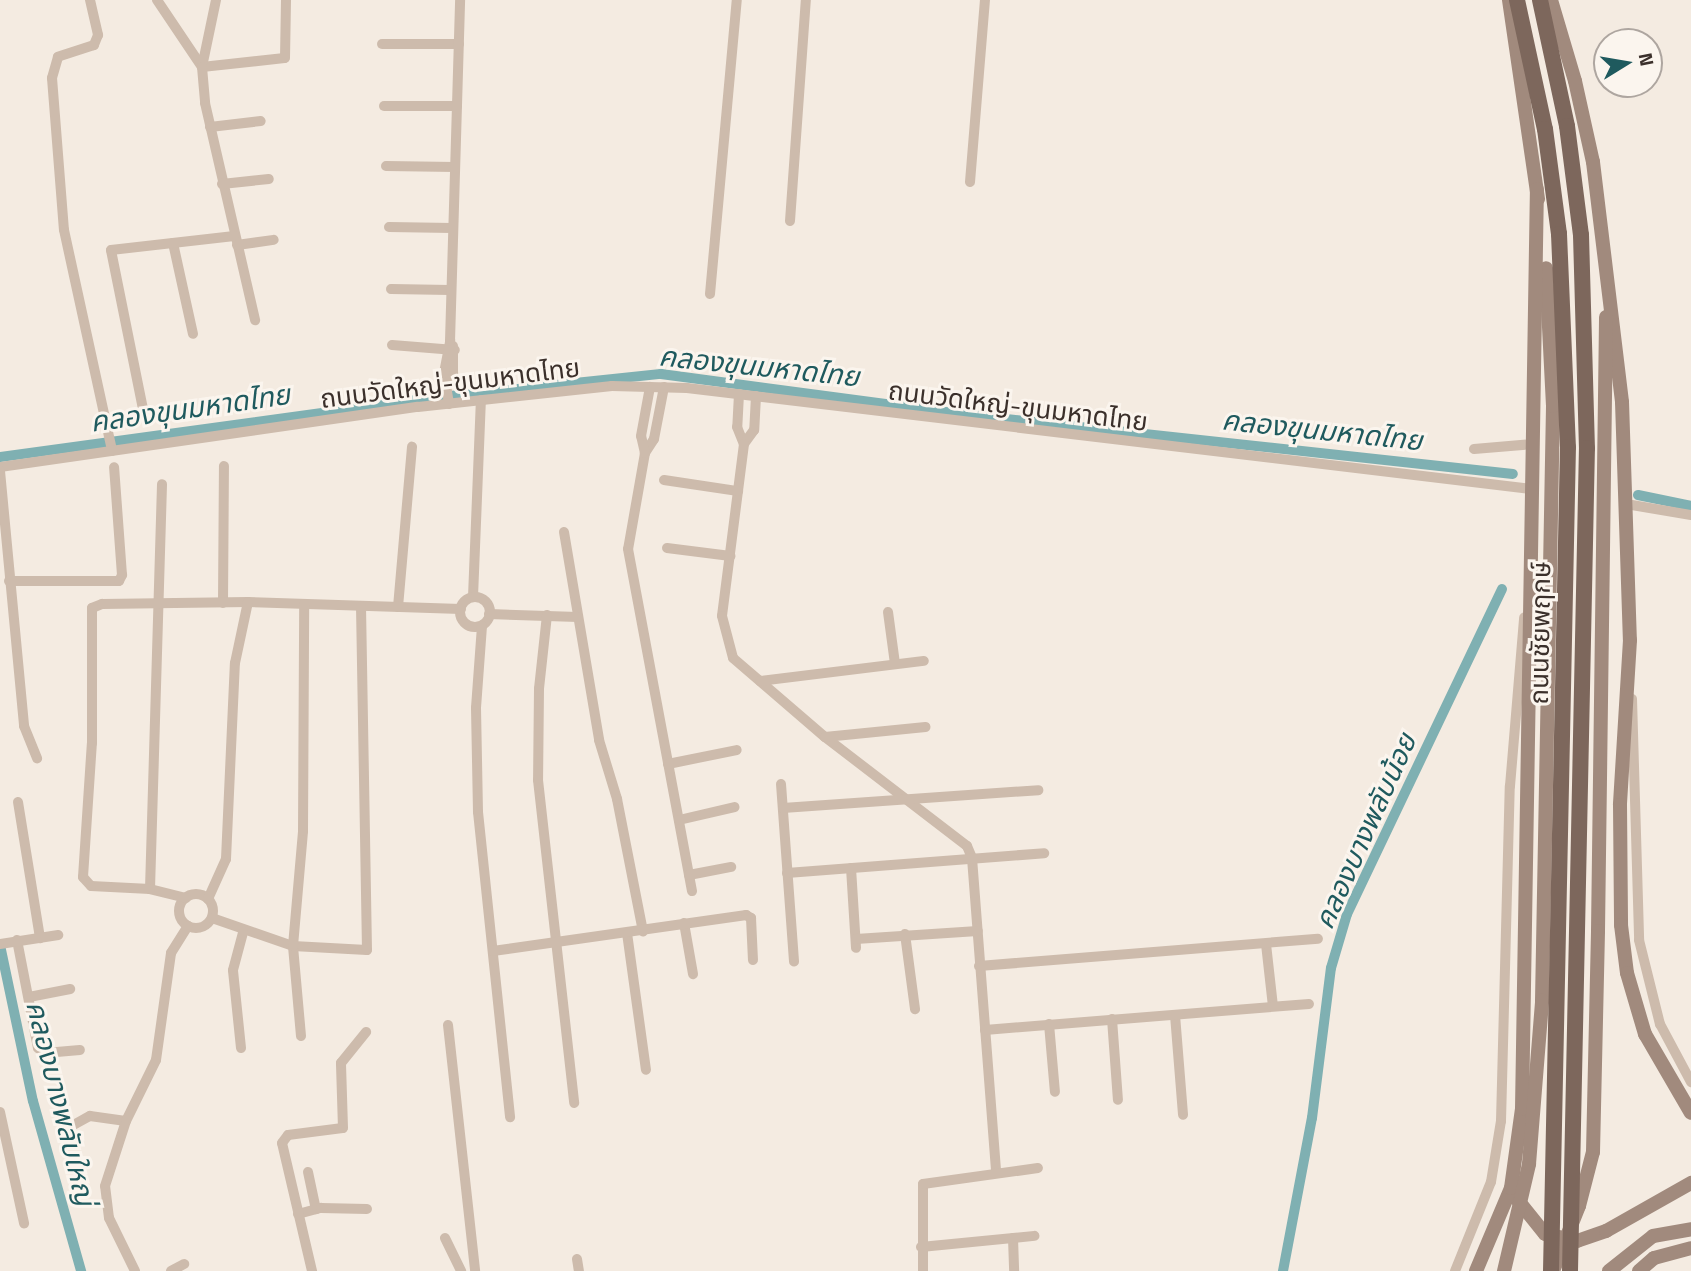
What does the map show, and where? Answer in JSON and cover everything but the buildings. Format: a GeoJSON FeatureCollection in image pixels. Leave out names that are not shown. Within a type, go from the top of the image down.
{"type":"FeatureCollection","features":[{"type":"Feature","properties":{"kind":"main road"},"geometry":{"type":"LineString","coordinates":[[1504,1271],[1530,1152],[1542,1001],[1553,406],[1550,314],[1537,189],[1509,0]]}},
{"type":"Feature","properties":{"kind":"main road","name":"ถนนชัยพฤกษ์"},"geometry":{"type":"LineString","coordinates":[[1517,0],[1545,129],[1559,234],[1568,447],[1552,1271]]}},
{"type":"Feature","properties":{"kind":"main road","name":"ถนนชัยพฤกษ์"},"geometry":{"type":"LineString","coordinates":[[1540,0],[1567,126],[1581,235],[1587,448],[1570,1271]]}},
{"type":"Feature","properties":{"kind":"main road"},"geometry":{"type":"LineString","coordinates":[[1551,0],[1586,125],[1619,360],[1630,640],[1620,805],[1623,937],[1634,1003],[1645,1034],[1691,1113]]}},
{"type":"Feature","properties":{"kind":"main road"},"geometry":{"type":"LineString","coordinates":[[1476,1271],[1511,1188],[1522,1109],[1537,189]]}},
{"type":"Feature","properties":{"kind":"main road"},"geometry":{"type":"LineString","coordinates":[[1552,1271],[1579,1206],[1593,1152],[1607,374],[1602,235]]}},
{"type":"Feature","properties":{"kind":"main road"},"geometry":{"type":"LineString","coordinates":[[1511,1188],[1536,1227],[1558,1240],[1577,1241],[1606,1231],[1691,1183]]}},
{"type":"Feature","properties":{"kind":"main road"},"geometry":{"type":"LineString","coordinates":[[1609,1271],[1653,1236],[1691,1228]]}},
{"type":"Feature","properties":{"kind":"main road"},"geometry":{"type":"LineString","coordinates":[[1639,1271],[1654,1258],[1691,1248]]}},
{"type":"Feature","properties":{"kind":"street"},"geometry":{"type":"LineString","coordinates":[[90,0],[98,35],[94,45],[58,57],[52,78],[64,230],[111,449]]}},
{"type":"Feature","properties":{"kind":"street"},"geometry":{"type":"LineString","coordinates":[[157,0],[202,67]]}},
{"type":"Feature","properties":{"kind":"street"},"geometry":{"type":"LineString","coordinates":[[216,0],[202,67],[210,127],[255,320]]}},
{"type":"Feature","properties":{"kind":"street"},"geometry":{"type":"LineString","coordinates":[[202,67],[285,58],[286,0]]}},
{"type":"Feature","properties":{"kind":"street"},"geometry":{"type":"LineString","coordinates":[[449,402],[448,383],[453,373],[450,290],[460,0]]}},
{"type":"Feature","properties":{"kind":"street"},"geometry":{"type":"LineString","coordinates":[[710,294],[737,0]]}},
{"type":"Feature","properties":{"kind":"street"},"geometry":{"type":"LineString","coordinates":[[790,221],[806,0]]}},
{"type":"Feature","properties":{"kind":"street"},"geometry":{"type":"LineString","coordinates":[[970,182],[985,0]]}},
{"type":"Feature","properties":{"kind":"street"},"geometry":{"type":"LineString","coordinates":[[382,44],[459,44]]}},
{"type":"Feature","properties":{"kind":"street"},"geometry":{"type":"LineString","coordinates":[[384,106],[457,106]]}},
{"type":"Feature","properties":{"kind":"street"},"geometry":{"type":"LineString","coordinates":[[210,127],[261,121]]}},
{"type":"Feature","properties":{"kind":"street"},"geometry":{"type":"LineString","coordinates":[[386,166],[454,167]]}},
{"type":"Feature","properties":{"kind":"street"},"geometry":{"type":"LineString","coordinates":[[222,184],[269,179]]}},
{"type":"Feature","properties":{"kind":"street"},"geometry":{"type":"LineString","coordinates":[[389,227],[452,228]]}},
{"type":"Feature","properties":{"kind":"street"},"geometry":{"type":"LineString","coordinates":[[143,409],[111,250],[173,243],[274,240]]}},
{"type":"Feature","properties":{"kind":"street"},"geometry":{"type":"LineString","coordinates":[[173,243],[193,334]]}},
{"type":"Feature","properties":{"kind":"street"},"geometry":{"type":"LineString","coordinates":[[391,289],[450,290]]}},
{"type":"Feature","properties":{"kind":"street"},"geometry":{"type":"LineString","coordinates":[[392,345],[450,347]]}},
{"type":"Feature","properties":{"kind":"street","name":"ถนนวัดใหญ่-ขุนมหาดไทย"},"geometry":{"type":"LineString","coordinates":[[0,469],[111,449],[449,402],[612,386],[664,387],[739,394],[1532,489]]}},
{"type":"Feature","properties":{"kind":"street"},"geometry":{"type":"LineString","coordinates":[[645,453],[640,436],[650,387]]}},
{"type":"Feature","properties":{"kind":"street"},"geometry":{"type":"LineString","coordinates":[[664,387],[654,439],[645,453],[628,548],[692,891]]}},
{"type":"Feature","properties":{"kind":"street"},"geometry":{"type":"LineString","coordinates":[[739,394],[737,427],[744,444]]}},
{"type":"Feature","properties":{"kind":"street"},"geometry":{"type":"LineString","coordinates":[[756,397],[754,430],[744,444],[722,616],[733,658],[825,737],[957,837],[972,858],[996,1173]]}},
{"type":"Feature","properties":{"kind":"street"},"geometry":{"type":"LineString","coordinates":[[208,899],[197,894],[186,898],[150,889],[91,886],[83,877],[92,743],[89,620],[92,607],[102,604],[248,602],[461,609],[473,597],[481,400]]}},
{"type":"Feature","properties":{"kind":"street"},"geometry":{"type":"LineString","coordinates":[[1474,449],[1533,444]]}},
{"type":"Feature","properties":{"kind":"street"},"geometry":{"type":"LineString","coordinates":[[398,607],[412,447]]}},
{"type":"Feature","properties":{"kind":"street"},"geometry":{"type":"LineString","coordinates":[[9,581],[119,582],[122,576],[114,467]]}},
{"type":"Feature","properties":{"kind":"street"},"geometry":{"type":"LineString","coordinates":[[223,603],[224,467]]}},
{"type":"Feature","properties":{"kind":"street"},"geometry":{"type":"LineString","coordinates":[[0,469],[24,726],[37,758]]}},
{"type":"Feature","properties":{"kind":"street"},"geometry":{"type":"LineString","coordinates":[[664,480],[738,491]]}},
{"type":"Feature","properties":{"kind":"street"},"geometry":{"type":"LineString","coordinates":[[150,889],[161,603],[162,484]]}},
{"type":"Feature","properties":{"kind":"street"},"geometry":{"type":"LineString","coordinates":[[1626,504],[1691,515]]}},
{"type":"Feature","properties":{"kind":"street"},"geometry":{"type":"LineString","coordinates":[[564,532],[599,740],[617,799],[643,931]]}},
{"type":"Feature","properties":{"kind":"street"},"geometry":{"type":"LineString","coordinates":[[667,548],[730,556]]}},
{"type":"Feature","properties":{"kind":"street"},"geometry":{"type":"LineString","coordinates":[[1455,1271],[1491,1182],[1501,1121],[1510,786],[1529,579]]}},
{"type":"Feature","properties":{"kind":"street"},"geometry":{"type":"LineString","coordinates":[[473,597],[485,602],[489,614],[482,626],[476,708],[478,812],[510,1117]]}},
{"type":"Feature","properties":{"kind":"street"},"geometry":{"type":"LineString","coordinates":[[212,918],[208,899],[226,859],[235,663],[248,602]]}},
{"type":"Feature","properties":{"kind":"street"},"geometry":{"type":"LineString","coordinates":[[301,1035],[293,946],[303,831],[304,604]]}},
{"type":"Feature","properties":{"kind":"street"},"geometry":{"type":"LineString","coordinates":[[212,918],[243,932],[293,946],[367,950],[361,606]]}},
{"type":"Feature","properties":{"kind":"street"},"geometry":{"type":"LineString","coordinates":[[461,609],[467,624],[482,626]]}},
{"type":"Feature","properties":{"kind":"street"},"geometry":{"type":"LineString","coordinates":[[888,612],[895,664]]}},
{"type":"Feature","properties":{"kind":"street"},"geometry":{"type":"LineString","coordinates":[[489,614],[578,617]]}},
{"type":"Feature","properties":{"kind":"street"},"geometry":{"type":"LineString","coordinates":[[547,615],[539,689],[538,780],[574,1103]]}},
{"type":"Feature","properties":{"kind":"street"},"geometry":{"type":"LineString","coordinates":[[1630,640],[1639,940],[1660,1024],[1691,1082]]}},
{"type":"Feature","properties":{"kind":"street"},"geometry":{"type":"LineString","coordinates":[[760,681],[924,661]]}},
{"type":"Feature","properties":{"kind":"street"},"geometry":{"type":"LineString","coordinates":[[825,737],[926,727]]}},
{"type":"Feature","properties":{"kind":"street"},"geometry":{"type":"LineString","coordinates":[[668,764],[737,750]]}},
{"type":"Feature","properties":{"kind":"street"},"geometry":{"type":"LineString","coordinates":[[781,784],[794,962]]}},
{"type":"Feature","properties":{"kind":"street"},"geometry":{"type":"LineString","coordinates":[[783,807],[1038,790]]}},
{"type":"Feature","properties":{"kind":"street"},"geometry":{"type":"LineString","coordinates":[[18,802],[40,938]]}},
{"type":"Feature","properties":{"kind":"street"},"geometry":{"type":"LineString","coordinates":[[679,820],[735,807]]}},
{"type":"Feature","properties":{"kind":"street"},"geometry":{"type":"LineString","coordinates":[[787,873],[1044,853]]}},
{"type":"Feature","properties":{"kind":"street"},"geometry":{"type":"LineString","coordinates":[[689,875],[731,867]]}},
{"type":"Feature","properties":{"kind":"street"},"geometry":{"type":"LineString","coordinates":[[851,868],[856,943],[905,934],[978,931]]}},
{"type":"Feature","properties":{"kind":"street"},"geometry":{"type":"LineString","coordinates":[[186,898],[180,912],[188,926],[199,928],[212,918]]}},
{"type":"Feature","properties":{"kind":"street"},"geometry":{"type":"LineString","coordinates":[[493,951],[750,915],[753,960]]}},
{"type":"Feature","properties":{"kind":"street"},"geometry":{"type":"LineString","coordinates":[[684,923],[693,974]]}},
{"type":"Feature","properties":{"kind":"street"},"geometry":{"type":"LineString","coordinates":[[135,1271],[105,1201],[105,1186],[126,1121],[156,1060],[171,953],[188,926]]}},
{"type":"Feature","properties":{"kind":"street"},"geometry":{"type":"LineString","coordinates":[[241,1048],[233,970],[243,932]]}},
{"type":"Feature","properties":{"kind":"street"},"geometry":{"type":"LineString","coordinates":[[627,933],[646,1070]]}},
{"type":"Feature","properties":{"kind":"street"},"geometry":{"type":"LineString","coordinates":[[905,934],[915,1009]]}},
{"type":"Feature","properties":{"kind":"street"},"geometry":{"type":"LineString","coordinates":[[0,944],[58,935]]}},
{"type":"Feature","properties":{"kind":"street"},"geometry":{"type":"LineString","coordinates":[[979,966],[1318,939]]}},
{"type":"Feature","properties":{"kind":"street"},"geometry":{"type":"LineString","coordinates":[[17,940],[40,1051],[80,1049]]}},
{"type":"Feature","properties":{"kind":"street"},"geometry":{"type":"LineString","coordinates":[[1266,944],[1273,1006]]}},
{"type":"Feature","properties":{"kind":"street"},"geometry":{"type":"LineString","coordinates":[[29,997],[70,989]]}},
{"type":"Feature","properties":{"kind":"street"},"geometry":{"type":"LineString","coordinates":[[985,1030],[1309,1004]]}},
{"type":"Feature","properties":{"kind":"street"},"geometry":{"type":"LineString","coordinates":[[1175,1015],[1183,1115]]}},
{"type":"Feature","properties":{"kind":"street"},"geometry":{"type":"LineString","coordinates":[[1112,1019],[1118,1100]]}},
{"type":"Feature","properties":{"kind":"street"},"geometry":{"type":"LineString","coordinates":[[1049,1024],[1055,1092]]}},
{"type":"Feature","properties":{"kind":"street"},"geometry":{"type":"LineString","coordinates":[[448,1025],[475,1271]]}},
{"type":"Feature","properties":{"kind":"street"},"geometry":{"type":"LineString","coordinates":[[312,1271],[282,1150],[284,1138],[343,1128],[341,1063],[366,1031]]}},
{"type":"Feature","properties":{"kind":"street"},"geometry":{"type":"LineString","coordinates":[[0,1112],[24,1223]]}},
{"type":"Feature","properties":{"kind":"street"},"geometry":{"type":"LineString","coordinates":[[68,1128],[90,1116],[126,1121]]}},
{"type":"Feature","properties":{"kind":"street"},"geometry":{"type":"LineString","coordinates":[[0,1166],[13,1167]]}},
{"type":"Feature","properties":{"kind":"street"},"geometry":{"type":"LineString","coordinates":[[923,1271],[923,1184],[1038,1168]]}},
{"type":"Feature","properties":{"kind":"street"},"geometry":{"type":"LineString","coordinates":[[308,1172],[316,1209]]}},
{"type":"Feature","properties":{"kind":"street"},"geometry":{"type":"LineString","coordinates":[[298,1214],[316,1209],[367,1209]]}},
{"type":"Feature","properties":{"kind":"street"},"geometry":{"type":"LineString","coordinates":[[921,1247],[1034,1236]]}},
{"type":"Feature","properties":{"kind":"street"},"geometry":{"type":"LineString","coordinates":[[446,1238],[461,1271]]}},
{"type":"Feature","properties":{"kind":"street"},"geometry":{"type":"LineString","coordinates":[[1013,1238],[1014,1271]]}},
{"type":"Feature","properties":{"kind":"street"},"geometry":{"type":"LineString","coordinates":[[171,1271],[184,1264]]}},
{"type":"Feature","properties":{"kind":"waterway","name":"คลองขุนมหาดไทย"},"geometry":{"type":"LineString","coordinates":[[0,457],[431,398],[661,374],[970,415],[1513,474]]}},
{"type":"Feature","properties":{"kind":"waterway","name":"คลองขุนมหาดไทย"},"geometry":{"type":"LineString","coordinates":[[1638,495],[1691,506]]}},
{"type":"Feature","properties":{"kind":"waterway","name":"คลองบางพลับน้อย"},"geometry":{"type":"LineString","coordinates":[[1283,1271],[1312,1118],[1331,968],[1347,914],[1502,589]]}},
{"type":"Feature","properties":{"kind":"waterway","name":"คลองบางพลับใหญ่"},"geometry":{"type":"LineString","coordinates":[[0,945],[33,1101],[81,1271]]}}]}
